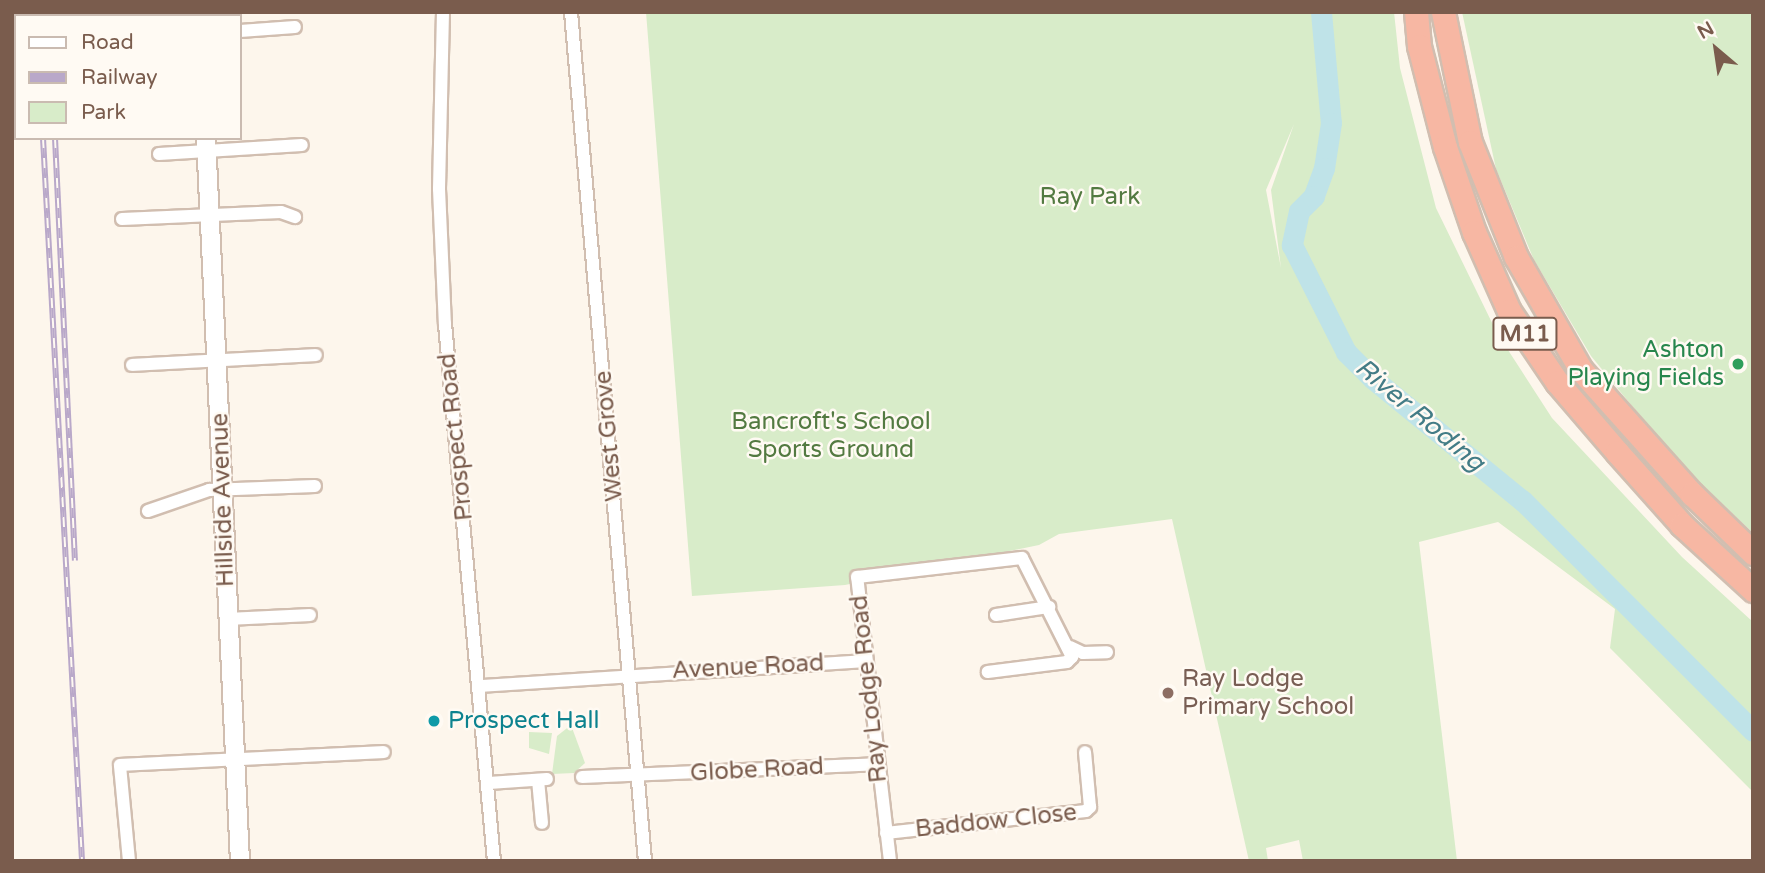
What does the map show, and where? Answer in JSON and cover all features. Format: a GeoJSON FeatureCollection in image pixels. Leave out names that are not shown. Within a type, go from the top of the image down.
{"type":"FeatureCollection","features":[{"type":"Feature","properties":{"kind":"highway","name":"M11"},"geometry":{"type":"LineString","coordinates":[[1416,12],[1419,46],[1445,147],[1474,232],[1509,311],[1557,382],[1617,452],[1682,525],[1753,590]]}},
{"type":"Feature","properties":{"kind":"highway","name":"M11"},"geometry":{"type":"LineString","coordinates":[[1443,12],[1470,142],[1516,257],[1581,370],[1692,494],[1753,553]]}},
{"type":"Feature","properties":{"kind":"street","name":"Prospect Road"},"geometry":{"type":"LineString","coordinates":[[443,12],[441,256],[481,685],[494,861]]}},
{"type":"Feature","properties":{"kind":"street","name":"West Grove"},"geometry":{"type":"LineString","coordinates":[[571,12],[631,674],[645,861]]}},
{"type":"Feature","properties":{"kind":"street"},"geometry":{"type":"LineString","coordinates":[[242,31],[295,27]]}},
{"type":"Feature","properties":{"kind":"street"},"geometry":{"type":"LineString","coordinates":[[159,154],[207,145],[302,145]]}},
{"type":"Feature","properties":{"kind":"street","name":"Hillside Avenue"},"geometry":{"type":"LineString","coordinates":[[207,145],[240,861]]}},
{"type":"Feature","properties":{"kind":"street"},"geometry":{"type":"LineString","coordinates":[[122,219],[281,212],[295,217]]}},
{"type":"Feature","properties":{"kind":"street"},"geometry":{"type":"LineString","coordinates":[[132,365],[316,355]]}},
{"type":"Feature","properties":{"kind":"street"},"geometry":{"type":"LineString","coordinates":[[148,511],[209,490],[315,486]]}},
{"type":"Feature","properties":{"kind":"street","name":"Ray Lodge Road"},"geometry":{"type":"LineString","coordinates":[[890,861],[864,661],[856,581],[860,576],[1022,558],[1071,649]]}},
{"type":"Feature","properties":{"kind":"street"},"geometry":{"type":"LineString","coordinates":[[996,615],[1049,607]]}},
{"type":"Feature","properties":{"kind":"street"},"geometry":{"type":"LineString","coordinates":[[228,619],[310,615]]}},
{"type":"Feature","properties":{"kind":"street"},"geometry":{"type":"LineString","coordinates":[[988,672],[1067,662],[1071,649],[1083,653],[1107,652]]}},
{"type":"Feature","properties":{"kind":"street","name":"Avenue Road"},"geometry":{"type":"LineString","coordinates":[[481,685],[864,661]]}},
{"type":"Feature","properties":{"kind":"street"},"geometry":{"type":"LineString","coordinates":[[129,861],[120,758],[236,758],[384,752]]}},
{"type":"Feature","properties":{"kind":"street","name":"Baddow Close"},"geometry":{"type":"LineString","coordinates":[[886,833],[1086,811],[1090,807],[1085,752]]}},
{"type":"Feature","properties":{"kind":"street","name":"Globe Road"},"geometry":{"type":"LineString","coordinates":[[582,777],[639,777],[876,764]]}},
{"type":"Feature","properties":{"kind":"street"},"geometry":{"type":"LineString","coordinates":[[488,783],[543,779],[542,823]]}},
{"type":"Feature","properties":{"kind":"green space"},"geometry":{"type":"Polygon","coordinates":[[[646,12],[1394,12],[1400,68],[1436,208],[1497,333],[1552,418],[1682,557],[1753,622],[1753,792],[1610,648],[1615,609],[1498,522],[1419,542],[1457,861],[1303,861],[1299,840],[1266,848],[1268,861],[1249,861],[1172,519],[1059,534],[1039,545],[845,585],[692,596],[646,12]],[[1294,124],[1266,190],[1281,268],[1271,190],[1294,124]]]}},
{"type":"Feature","properties":{"kind":"green space"},"geometry":{"type":"Polygon","coordinates":[[[1462,12],[1753,12],[1753,533],[1678,462],[1591,356],[1534,260],[1496,169],[1462,12]]]}},
{"type":"Feature","properties":{"kind":"green space"},"geometry":{"type":"Polygon","coordinates":[[[571,725],[585,763],[574,773],[552,774],[557,736],[571,725]]]}},
{"type":"Feature","properties":{"kind":"green space"},"geometry":{"type":"Polygon","coordinates":[[[529,732],[552,733],[549,754],[529,748],[529,732]]]}},
{"type":"Feature","properties":{"kind":"waterway","name":"River Roding"},"geometry":{"type":"LineString","coordinates":[[1321,12],[1331,123],[1324,168],[1314,196],[1299,211],[1292,245],[1346,352],[1372,378],[1523,501],[1753,731]]}},
{"type":"Feature","properties":{"kind":"railway"},"geometry":{"type":"LineString","coordinates":[[43,140],[82,861]]}},
{"type":"Feature","properties":{"kind":"railway"},"geometry":{"type":"LineString","coordinates":[[55,140],[75,561]]}},
{"type":"Feature","properties":{"kind":"place","name":"Ashton Playing Fields"},"geometry":{"type":"Point","coordinates":[1738,364]}},
{"type":"Feature","properties":{"kind":"place","name":"Ray Lodge Primary School"},"geometry":{"type":"Point","coordinates":[1168,693]}},
{"type":"Feature","properties":{"kind":"place","name":"Prospect Hall"},"geometry":{"type":"Point","coordinates":[434,721]}},
{"type":"Feature","properties":{"kind":"park label","name":"Ray Park"},"geometry":{"type":"Point","coordinates":[1090,197]}},
{"type":"Feature","properties":{"kind":"park label","name":"Bancroft's School Sports Ground"},"geometry":{"type":"Point","coordinates":[831,436]}}]}
